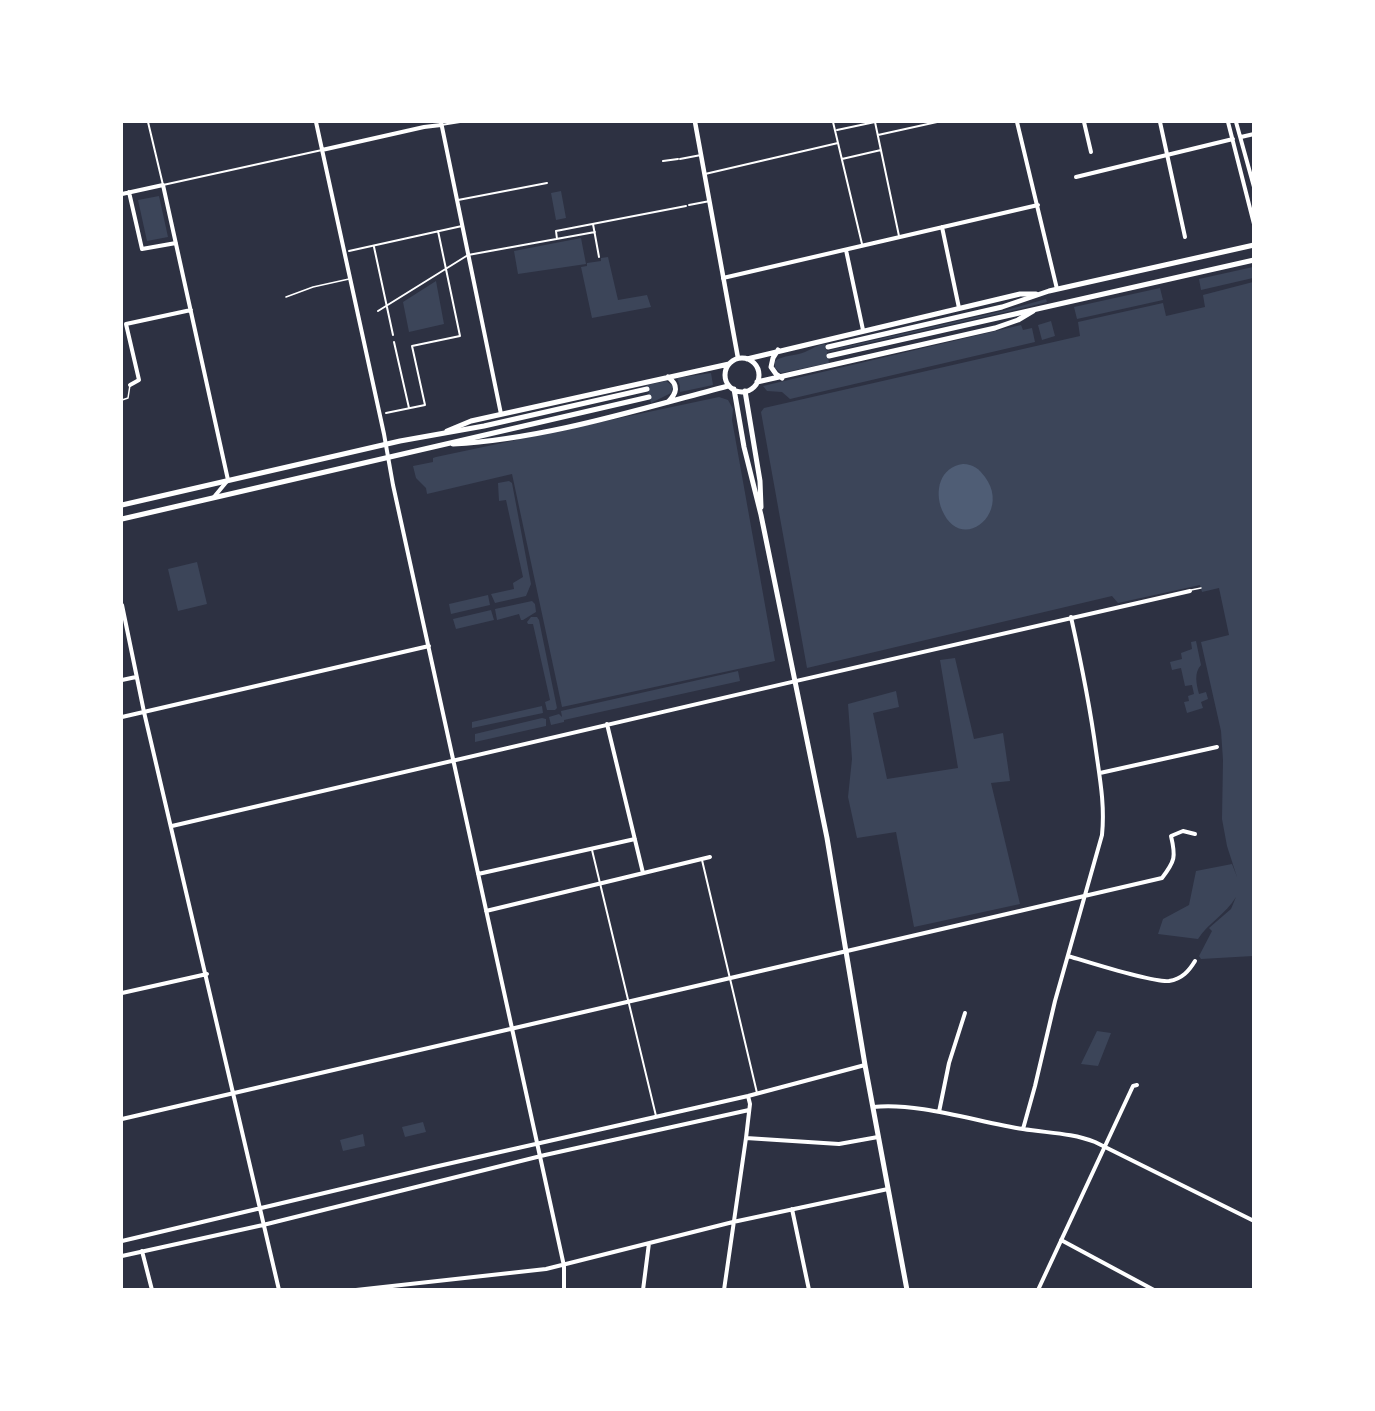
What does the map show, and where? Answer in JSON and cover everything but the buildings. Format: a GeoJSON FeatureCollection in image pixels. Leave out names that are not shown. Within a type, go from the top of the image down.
{"type":"FeatureCollection","features":[{"type":"Feature","properties":{"kind":"main road"},"geometry":{"type":"LineString","coordinates":[[828,347],[1002,308],[1057,289],[1254,244]]}},
{"type":"Feature","properties":{"kind":"main road"},"geometry":{"type":"LineString","coordinates":[[829,356],[1254,260]]}},
{"type":"Feature","properties":{"kind":"main road"},"geometry":{"type":"LineString","coordinates":[[447,431],[471,421],[729,364],[738,358],[747,359],[1020,294],[1041,294]]}},
{"type":"Feature","properties":{"kind":"main road"},"geometry":{"type":"LineString","coordinates":[[756,382],[783,378],[995,328],[1018,320],[1035,310]]}},
{"type":"Feature","properties":{"kind":"main road"},"geometry":{"type":"LineString","coordinates":[[778,350],[771,367],[783,378]]}},
{"type":"Feature","properties":{"kind":"main road"},"geometry":{"type":"LineString","coordinates":[[449,444],[487,442],[508,438],[731,388],[745,391],[752,388],[759,374],[754,363],[747,359]]}},
{"type":"Feature","properties":{"kind":"main road"},"geometry":{"type":"LineString","coordinates":[[729,364],[725,374],[731,388],[762,515],[827,838],[865,1065],[907,1290]]}},
{"type":"Feature","properties":{"kind":"main road"},"geometry":{"type":"LineString","coordinates":[[667,402],[675,393],[676,388],[673,380],[668,376]]}},
{"type":"Feature","properties":{"kind":"main road"},"geometry":{"type":"LineString","coordinates":[[122,505],[447,431],[484,426],[647,389]]}},
{"type":"Feature","properties":{"kind":"main road"},"geometry":{"type":"LineString","coordinates":[[745,391],[760,481],[762,515]]}},
{"type":"Feature","properties":{"kind":"main road"},"geometry":{"type":"LineString","coordinates":[[122,519],[649,398]]}},
{"type":"Feature","properties":{"kind":"street"},"geometry":{"type":"LineString","coordinates":[[148,122],[228,480],[213,497]]}},
{"type":"Feature","properties":{"kind":"street"},"geometry":{"type":"LineString","coordinates":[[316,122],[485,911],[541,1156],[564,1266],[564,1290]]}},
{"type":"Feature","properties":{"kind":"street"},"geometry":{"type":"LineString","coordinates":[[122,194],[412,129],[460,122]]}},
{"type":"Feature","properties":{"kind":"street"},"geometry":{"type":"LineString","coordinates":[[695,122],[738,358]]}},
{"type":"Feature","properties":{"kind":"street"},"geometry":{"type":"LineString","coordinates":[[833,122],[863,245]]}},
{"type":"Feature","properties":{"kind":"street"},"geometry":{"type":"LineString","coordinates":[[835,130],[875,122],[899,236]]}},
{"type":"Feature","properties":{"kind":"street"},"geometry":{"type":"LineString","coordinates":[[878,135],[937,122]]}},
{"type":"Feature","properties":{"kind":"street"},"geometry":{"type":"LineString","coordinates":[[1017,122],[1057,289]]}},
{"type":"Feature","properties":{"kind":"street"},"geometry":{"type":"LineString","coordinates":[[1084,122],[1091,152]]}},
{"type":"Feature","properties":{"kind":"street"},"geometry":{"type":"LineString","coordinates":[[1160,122],[1185,237]]}},
{"type":"Feature","properties":{"kind":"street"},"geometry":{"type":"LineString","coordinates":[[1228,122],[1254,224]]}},
{"type":"Feature","properties":{"kind":"street"},"geometry":{"type":"LineString","coordinates":[[1236,122],[1254,187]]}},
{"type":"Feature","properties":{"kind":"street"},"geometry":{"type":"LineString","coordinates":[[441,123],[501,415]]}},
{"type":"Feature","properties":{"kind":"street"},"geometry":{"type":"LineString","coordinates":[[1240,137],[1254,134]]}},
{"type":"Feature","properties":{"kind":"street"},"geometry":{"type":"LineString","coordinates":[[1076,177],[1233,140]]}},
{"type":"Feature","properties":{"kind":"street"},"geometry":{"type":"LineString","coordinates":[[705,174],[838,143]]}},
{"type":"Feature","properties":{"kind":"street"},"geometry":{"type":"LineString","coordinates":[[842,159],[880,150]]}},
{"type":"Feature","properties":{"kind":"street"},"geometry":{"type":"LineString","coordinates":[[663,161],[701,155]]}},
{"type":"Feature","properties":{"kind":"street"},"geometry":{"type":"LineString","coordinates":[[457,200],[547,183]]}},
{"type":"Feature","properties":{"kind":"street"},"geometry":{"type":"LineString","coordinates":[[129,192],[142,249],[176,243]]}},
{"type":"Feature","properties":{"kind":"street"},"geometry":{"type":"LineString","coordinates":[[557,239],[555,231],[710,201]]}},
{"type":"Feature","properties":{"kind":"street"},"geometry":{"type":"LineString","coordinates":[[723,278],[1038,205]]}},
{"type":"Feature","properties":{"kind":"street"},"geometry":{"type":"LineString","coordinates":[[593,224],[599,257]]}},
{"type":"Feature","properties":{"kind":"street"},"geometry":{"type":"LineString","coordinates":[[349,251],[462,226]]}},
{"type":"Feature","properties":{"kind":"street"},"geometry":{"type":"LineString","coordinates":[[942,227],[959,309]]}},
{"type":"Feature","properties":{"kind":"street"},"geometry":{"type":"LineString","coordinates":[[386,413],[425,405],[411,346],[460,336],[438,231]]}},
{"type":"Feature","properties":{"kind":"street"},"geometry":{"type":"LineString","coordinates":[[378,311],[468,255],[595,232]]}},
{"type":"Feature","properties":{"kind":"street"},"geometry":{"type":"LineString","coordinates":[[373,245],[393,335]]}},
{"type":"Feature","properties":{"kind":"street"},"geometry":{"type":"LineString","coordinates":[[846,250],[863,330]]}},
{"type":"Feature","properties":{"kind":"street"},"geometry":{"type":"LineString","coordinates":[[130,385],[139,380],[126,324],[191,310]]}},
{"type":"Feature","properties":{"kind":"street"},"geometry":{"type":"LineString","coordinates":[[394,342],[409,408]]}},
{"type":"Feature","properties":{"kind":"street"},"geometry":{"type":"LineString","coordinates":[[172,826],[1190,591]]}},
{"type":"Feature","properties":{"kind":"street"},"geometry":{"type":"LineString","coordinates":[[122,605],[144,712],[279,1290]]}},
{"type":"Feature","properties":{"kind":"street"},"geometry":{"type":"LineString","coordinates":[[1023,1129],[1084,895],[1102,835],[1104,819],[1088,688],[1071,617]]}},
{"type":"Feature","properties":{"kind":"street"},"geometry":{"type":"LineString","coordinates":[[122,717],[429,646]]}},
{"type":"Feature","properties":{"kind":"street"},"geometry":{"type":"LineString","coordinates":[[122,680],[136,677]]}},
{"type":"Feature","properties":{"kind":"street"},"geometry":{"type":"LineString","coordinates":[[607,724],[643,873]]}},
{"type":"Feature","properties":{"kind":"street"},"geometry":{"type":"LineString","coordinates":[[1100,773],[1216,747]]}},
{"type":"Feature","properties":{"kind":"street"},"geometry":{"type":"LineString","coordinates":[[122,1119],[1162,878],[1171,866],[1175,855],[1171,836],[1183,831],[1195,834]]}},
{"type":"Feature","properties":{"kind":"street"},"geometry":{"type":"LineString","coordinates":[[477,874],[634,838]]}},
{"type":"Feature","properties":{"kind":"street"},"geometry":{"type":"LineString","coordinates":[[592,848],[656,1116]]}},
{"type":"Feature","properties":{"kind":"street"},"geometry":{"type":"LineString","coordinates":[[485,911],[710,857]]}},
{"type":"Feature","properties":{"kind":"street"},"geometry":{"type":"LineString","coordinates":[[702,859],[757,1094]]}},
{"type":"Feature","properties":{"kind":"street"},"geometry":{"type":"LineString","coordinates":[[1068,956],[1162,981],[1181,977],[1189,971],[1195,961]]}},
{"type":"Feature","properties":{"kind":"street"},"geometry":{"type":"LineString","coordinates":[[122,993],[207,974]]}},
{"type":"Feature","properties":{"kind":"street"},"geometry":{"type":"LineString","coordinates":[[939,1112],[949,1063],[965,1013]]}},
{"type":"Feature","properties":{"kind":"street"},"geometry":{"type":"LineString","coordinates":[[122,1241],[757,1094],[865,1065]]}},
{"type":"Feature","properties":{"kind":"street"},"geometry":{"type":"LineString","coordinates":[[1038,1290],[1104,1146],[1133,1086],[1137,1085]]}},
{"type":"Feature","properties":{"kind":"street"},"geometry":{"type":"LineString","coordinates":[[724,1290],[746,1138],[748,1096]]}},
{"type":"Feature","properties":{"kind":"street"},"geometry":{"type":"LineString","coordinates":[[873,1107],[885,1106],[939,1112],[1023,1129],[1079,1136],[1104,1146],[1254,1221]]}},
{"type":"Feature","properties":{"kind":"street"},"geometry":{"type":"LineString","coordinates":[[122,1256],[263,1225],[541,1156],[749,1110]]}},
{"type":"Feature","properties":{"kind":"street"},"geometry":{"type":"LineString","coordinates":[[746,1138],[839,1144],[878,1137]]}},
{"type":"Feature","properties":{"kind":"street"},"geometry":{"type":"LineString","coordinates":[[356,1290],[564,1266],[733,1222],[888,1190]]}},
{"type":"Feature","properties":{"kind":"street"},"geometry":{"type":"LineString","coordinates":[[792,1209],[809,1290]]}},
{"type":"Feature","properties":{"kind":"street"},"geometry":{"type":"LineString","coordinates":[[1061,1240],[1154,1290]]}},
{"type":"Feature","properties":{"kind":"street"},"geometry":{"type":"LineString","coordinates":[[644,1290],[649,1243]]}},
{"type":"Feature","properties":{"kind":"street"},"geometry":{"type":"LineString","coordinates":[[142,1251],[152,1290]]}},
{"type":"Feature","properties":{"kind":"lane"},"geometry":{"type":"LineString","coordinates":[[286,297],[313,287],[350,279]]}},
{"type":"Feature","properties":{"kind":"lane"},"geometry":{"type":"LineString","coordinates":[[122,400],[128,398],[130,385]]}},
{"type":"Feature","properties":{"kind":"lane"},"geometry":{"type":"LineString","coordinates":[[1190,591],[1201,588]]}},
{"type":"Feature","properties":{"kind":"shaded area"},"geometry":{"type":"Polygon","coordinates":[[[561,191],[566,218],[556,220],[551,193],[561,191]]]}},
{"type":"Feature","properties":{"kind":"shaded area"},"geometry":{"type":"Polygon","coordinates":[[[159,196],[168,237],[147,241],[138,200],[159,196]]]}},
{"type":"Feature","properties":{"kind":"shaded area"},"geometry":{"type":"Polygon","coordinates":[[[581,238],[586,264],[518,274],[514,251],[581,238]]]}},
{"type":"Feature","properties":{"kind":"shaded area"},"geometry":{"type":"Polygon","coordinates":[[[608,257],[618,300],[647,295],[651,307],[592,318],[581,267],[608,257]]]}},
{"type":"Feature","properties":{"kind":"shaded area"},"geometry":{"type":"Polygon","coordinates":[[[1253,267],[1253,278],[1201,290],[1199,279],[1253,267]]]}},
{"type":"Feature","properties":{"kind":"shaded area"},"geometry":{"type":"Polygon","coordinates":[[[436,281],[444,324],[409,332],[403,302],[436,281]]]}},
{"type":"Feature","properties":{"kind":"shaded area"},"geometry":{"type":"Polygon","coordinates":[[[1253,282],[1253,956],[1201,959],[1199,956],[1212,931],[1209,928],[1231,909],[1236,897],[1198,939],[1158,934],[1163,919],[1189,905],[1196,871],[1232,864],[1237,877],[1227,846],[1222,819],[1221,731],[1201,642],[1229,635],[1219,588],[1202,592],[1200,585],[1118,603],[1112,596],[807,668],[761,412],[764,408],[1080,336],[1078,322],[1163,303],[1166,316],[1205,307],[1203,295],[1253,282]]]}},
{"type":"Feature","properties":{"kind":"shaded area"},"geometry":{"type":"Polygon","coordinates":[[[1160,288],[1163,300],[1077,319],[1074,307],[1160,288]]]}},
{"type":"Feature","properties":{"kind":"shaded area"},"geometry":{"type":"Polygon","coordinates":[[[1046,299],[1047,302],[1019,309],[827,352],[829,363],[781,373],[775,368],[775,361],[778,359],[817,346],[825,344],[827,351],[1046,299]]]}},
{"type":"Feature","properties":{"kind":"shaded area"},"geometry":{"type":"Polygon","coordinates":[[[1051,321],[1055,336],[1042,340],[1038,325],[1051,321]]]}},
{"type":"Feature","properties":{"kind":"shaded area"},"geometry":{"type":"Polygon","coordinates":[[[1021,325],[1023,330],[1032,328],[1035,342],[790,399],[782,392],[767,391],[763,386],[1021,325]]]}},
{"type":"Feature","properties":{"kind":"shaded area"},"geometry":{"type":"Polygon","coordinates":[[[711,373],[713,385],[680,392],[677,378],[711,373]]]}},
{"type":"Feature","properties":{"kind":"shaded area"},"geometry":{"type":"Polygon","coordinates":[[[666,381],[673,386],[671,393],[651,403],[647,385],[666,381]]]}},
{"type":"Feature","properties":{"kind":"shaded area"},"geometry":{"type":"Polygon","coordinates":[[[719,397],[728,400],[733,409],[732,420],[775,661],[562,707],[512,474],[427,494],[426,488],[416,478],[413,466],[433,462],[433,458],[436,457],[719,397]]]}},
{"type":"Feature","properties":{"kind":"shaded area"},"geometry":{"type":"Polygon","coordinates":[[[963,464],[973,466],[980,472],[992,491],[992,504],[988,515],[981,524],[971,529],[961,529],[950,523],[942,510],[939,495],[944,475],[955,466],[963,464]]]}},
{"type":"Feature","properties":{"kind":"shaded area"},"geometry":{"type":"Polygon","coordinates":[[[509,481],[512,483],[531,584],[526,596],[495,603],[491,594],[514,589],[513,583],[523,577],[506,500],[499,501],[498,483],[509,481]]]}},
{"type":"Feature","properties":{"kind":"shaded area"},"geometry":{"type":"Polygon","coordinates":[[[197,562],[207,604],[178,611],[168,569],[197,562]]]}},
{"type":"Feature","properties":{"kind":"shaded area"},"geometry":{"type":"Polygon","coordinates":[[[488,595],[490,605],[451,614],[449,604],[488,595]]]}},
{"type":"Feature","properties":{"kind":"shaded area"},"geometry":{"type":"Polygon","coordinates":[[[532,601],[536,612],[523,620],[519,614],[497,620],[495,609],[532,601]]]}},
{"type":"Feature","properties":{"kind":"shaded area"},"geometry":{"type":"Polygon","coordinates":[[[491,610],[494,620],[456,629],[453,619],[491,610]]]}},
{"type":"Feature","properties":{"kind":"shaded area"},"geometry":{"type":"Polygon","coordinates":[[[531,617],[537,617],[539,620],[557,708],[555,710],[547,710],[545,702],[550,700],[533,624],[527,622],[531,617]]]}},
{"type":"Feature","properties":{"kind":"shaded area"},"geometry":{"type":"Polygon","coordinates":[[[1196,641],[1201,665],[1196,675],[1197,686],[1199,694],[1206,692],[1208,699],[1201,702],[1203,708],[1187,713],[1184,702],[1189,701],[1188,696],[1194,694],[1192,685],[1185,686],[1181,668],[1172,670],[1170,662],[1182,659],[1181,653],[1192,649],[1191,642],[1196,641]]]}},
{"type":"Feature","properties":{"kind":"shaded area"},"geometry":{"type":"Polygon","coordinates":[[[955,658],[974,739],[1003,733],[1010,781],[991,783],[1020,904],[914,927],[896,832],[857,838],[848,797],[852,759],[848,704],[896,691],[899,707],[873,713],[887,779],[958,768],[940,660],[955,658]]]}},
{"type":"Feature","properties":{"kind":"shaded area"},"geometry":{"type":"Polygon","coordinates":[[[738,671],[740,681],[564,720],[564,722],[551,725],[549,717],[559,714],[562,717],[561,711],[738,671]]]}},
{"type":"Feature","properties":{"kind":"shaded area"},"geometry":{"type":"Polygon","coordinates":[[[542,706],[543,713],[472,728],[472,722],[542,706]]]}},
{"type":"Feature","properties":{"kind":"shaded area"},"geometry":{"type":"Polygon","coordinates":[[[542,718],[546,719],[546,726],[475,742],[475,734],[542,718]]]}},
{"type":"Feature","properties":{"kind":"shaded area"},"geometry":{"type":"Polygon","coordinates":[[[1097,1031],[1111,1033],[1098,1066],[1081,1064],[1097,1031]]]}},
{"type":"Feature","properties":{"kind":"shaded area"},"geometry":{"type":"Polygon","coordinates":[[[423,1122],[426,1132],[405,1137],[402,1127],[423,1122]]]}},
{"type":"Feature","properties":{"kind":"shaded area"},"geometry":{"type":"Polygon","coordinates":[[[363,1134],[365,1146],[343,1151],[340,1140],[363,1134]]]}}]}
